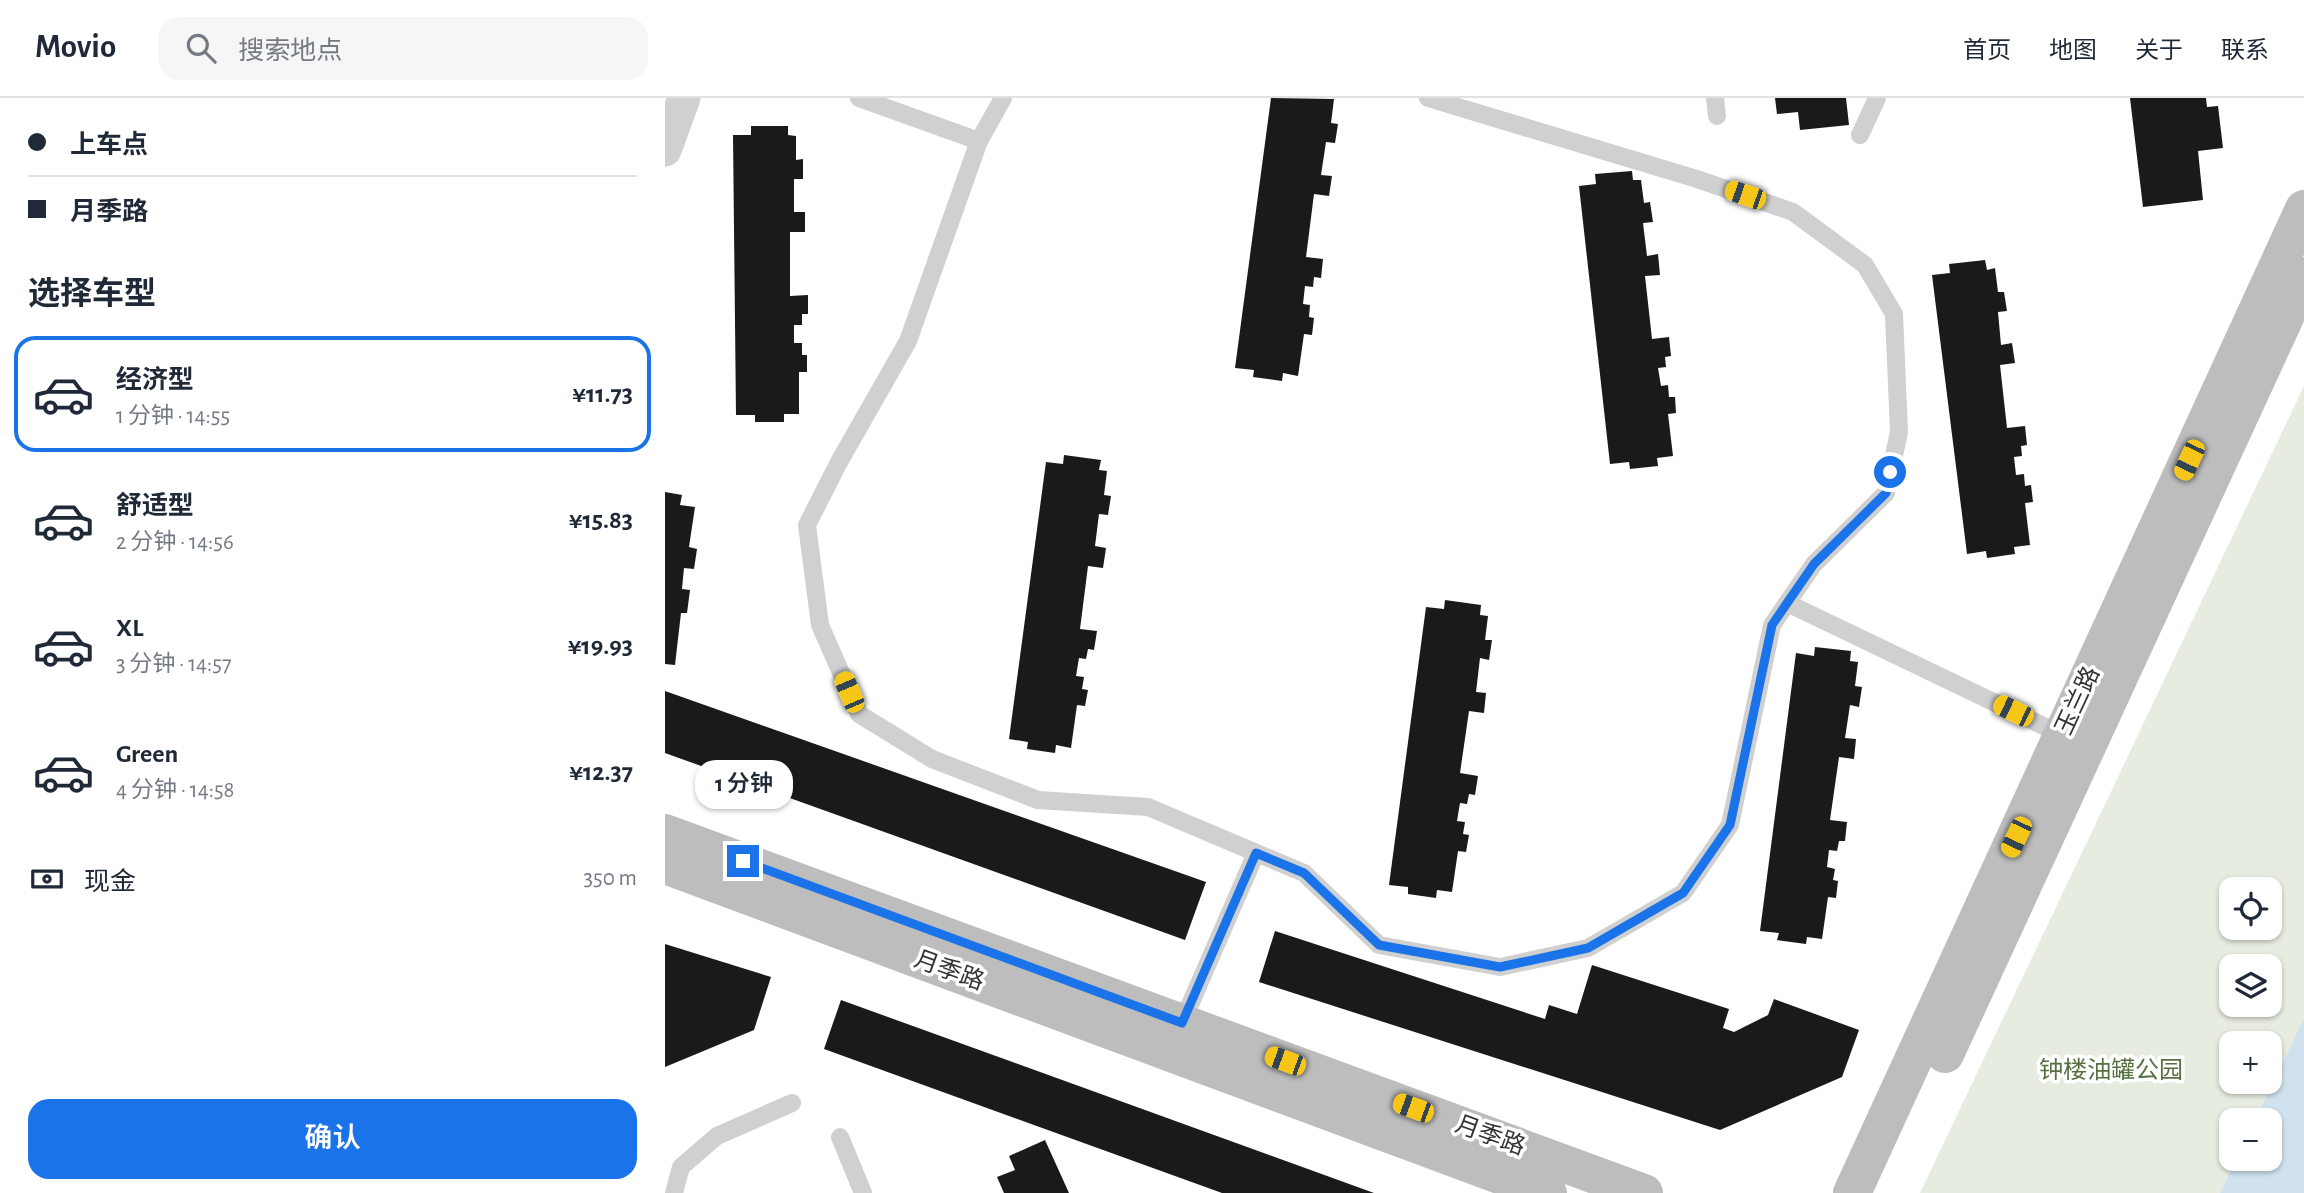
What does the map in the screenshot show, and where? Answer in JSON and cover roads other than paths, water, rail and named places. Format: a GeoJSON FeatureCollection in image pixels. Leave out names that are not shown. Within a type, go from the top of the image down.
{"type":"FeatureCollection","features":[{"type":"Feature","properties":{"kind":"street"},"geometry":{"type":"LineString","coordinates":[[665,150],[684,98]]}},
{"type":"Feature","properties":{"kind":"street","name":"玉兰路"},"geometry":{"type":"LineString","coordinates":[[1852,1193],[2304,209]]}},
{"type":"Feature","properties":{"kind":"street","name":"玉兰路"},"geometry":{"type":"LineString","coordinates":[[1882,1193],[2304,276]]}},
{"type":"Feature","properties":{"kind":"street","name":"月季路"},"geometry":{"type":"LineString","coordinates":[[665,833],[1644,1193]]}},
{"type":"Feature","properties":{"kind":"street","name":"月季路"},"geometry":{"type":"LineString","coordinates":[[665,865],[1548,1193]]}},
{"type":"Feature","properties":{"kind":"lane"},"geometry":{"type":"LineString","coordinates":[[859,98],[979,141]]}},
{"type":"Feature","properties":{"kind":"lane"},"geometry":{"type":"LineString","coordinates":[[1003,98],[979,141],[908,341],[839,462],[807,525],[820,625],[859,714],[932,759],[1038,800],[1148,807],[1304,873],[1379,945],[1500,967],[1588,948],[1683,893],[1730,825],[1772,625],[1814,564],[1886,493],[1899,432],[1894,314],[1865,265],[1793,212],[1697,179],[1428,98]]}},
{"type":"Feature","properties":{"kind":"lane"},"geometry":{"type":"LineString","coordinates":[[1860,135],[1877,98]]}},
{"type":"Feature","properties":{"kind":"lane"},"geometry":{"type":"LineString","coordinates":[[1787,603],[2063,735]]}},
{"type":"Feature","properties":{"kind":"lane"},"geometry":{"type":"LineString","coordinates":[[1182,1023],[1256,853]]}},
{"type":"Feature","properties":{"kind":"lane"},"geometry":{"type":"LineString","coordinates":[[674,1193],[681,1167],[717,1136],[792,1103]]}},
{"type":"Feature","properties":{"kind":"lane"},"geometry":{"type":"LineString","coordinates":[[840,1137],[863,1193]]}},
{"type":"Feature","properties":{"kind":"water"},"geometry":{"type":"Polygon","coordinates":[[[2304,1018],[2304,1193],[2220,1193],[2230,1171],[2282,1171],[2282,1108],[2261,1108],[2267,1094],[2282,1094],[2282,1064],[2304,1018]]]}},
{"type":"Feature","properties":{"kind":"park label","name":"钟楼油罐公园"},"geometry":{"type":"Point","coordinates":[2111,1071]}}]}
